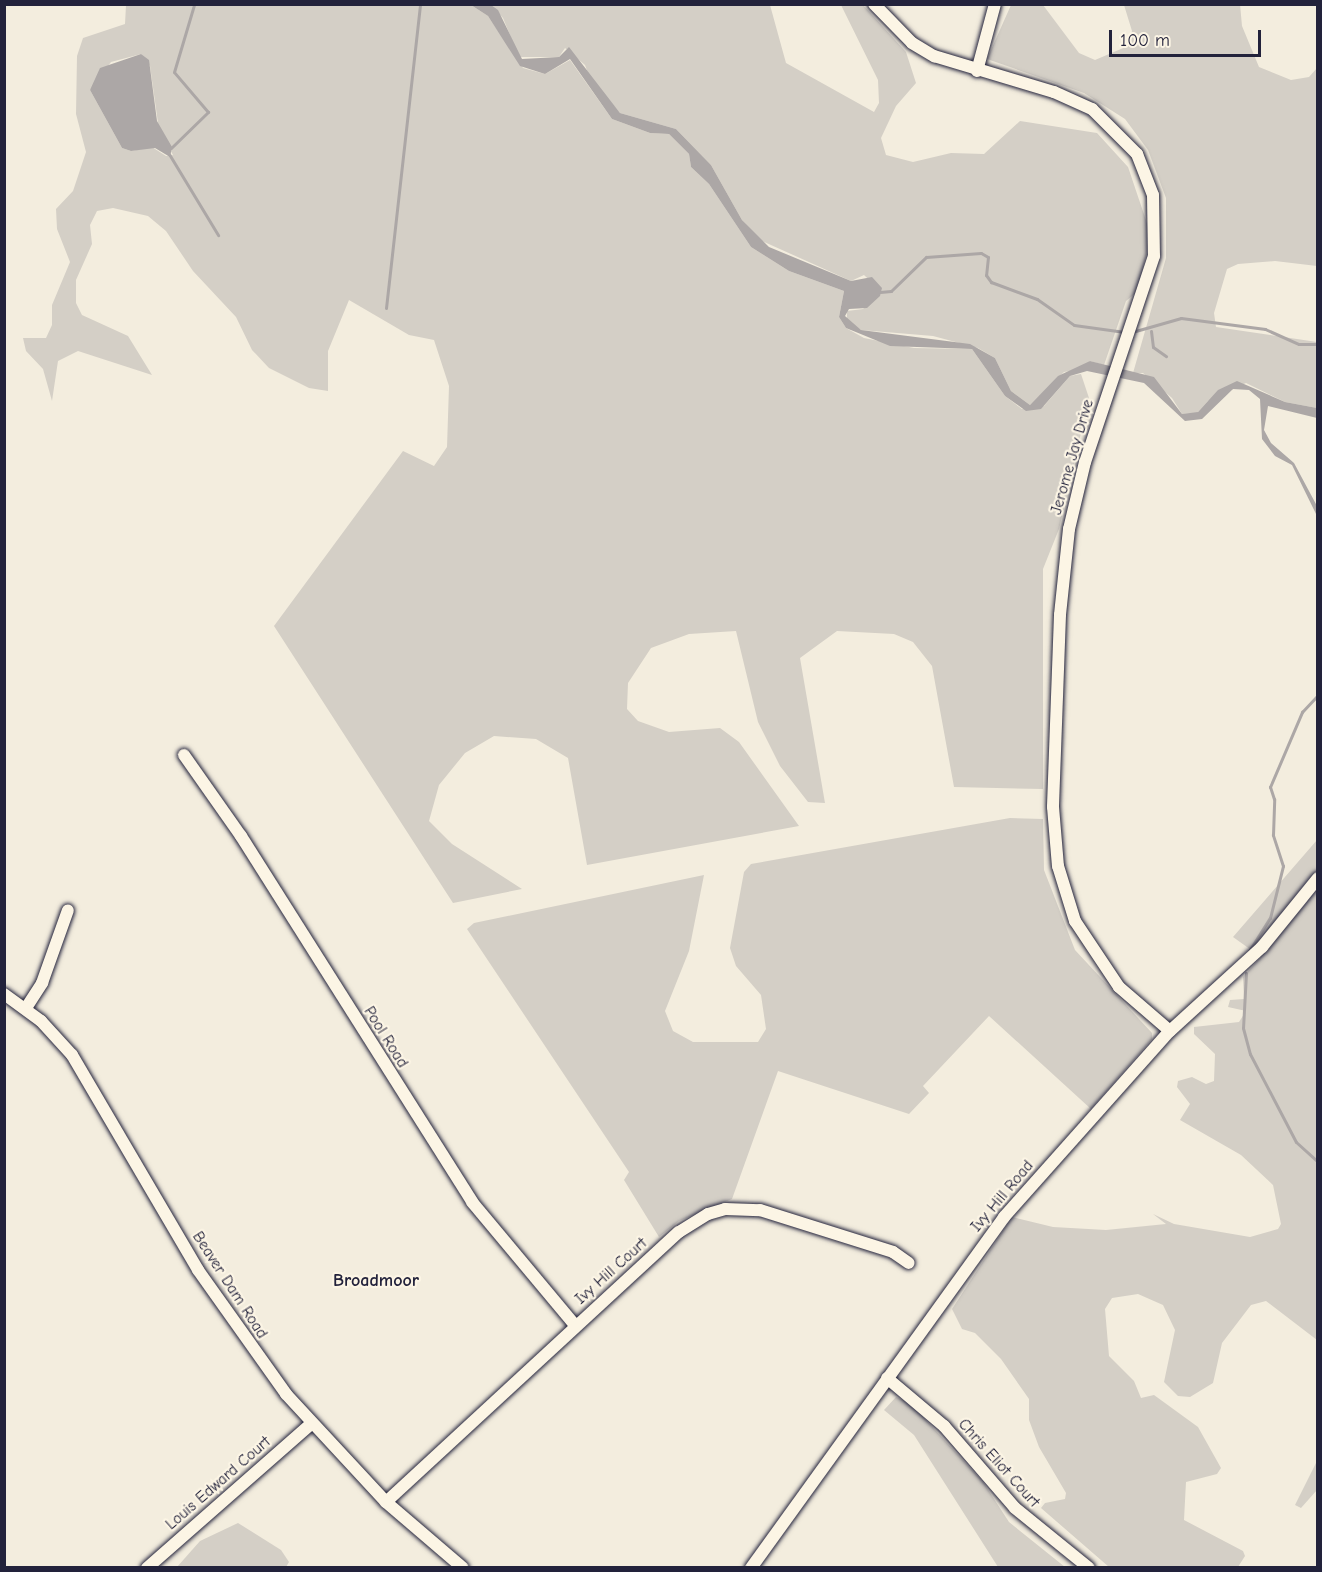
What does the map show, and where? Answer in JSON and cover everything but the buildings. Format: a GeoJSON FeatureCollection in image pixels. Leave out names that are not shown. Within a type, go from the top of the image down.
{"type":"FeatureCollection","features":[{"type":"Feature","properties":{"kind":"street","name":"Jerome Jay Drive"},"geometry":{"type":"LineString","coordinates":[[874,4],[912,43],[977,71],[1073,99],[1108,121],[1137,154],[1153,195],[1157,237],[1138,309],[1085,462],[1064,570],[1055,840],[1064,893],[1088,945],[1119,987],[1170,1031]]}},
{"type":"Feature","properties":{"kind":"street"},"geometry":{"type":"LineString","coordinates":[[977,71],[995,4]]}},
{"type":"Feature","properties":{"kind":"street","name":"Pool Road"},"geometry":{"type":"LineString","coordinates":[[184,755],[241,836],[472,1202],[575,1325]]}},
{"type":"Feature","properties":{"kind":"street","name":"Ivy Hill Road"},"geometry":{"type":"LineString","coordinates":[[751,1568],[1004,1217],[1170,1031],[1262,947],[1317,878]]}},
{"type":"Feature","properties":{"kind":"street"},"geometry":{"type":"LineString","coordinates":[[26,1008],[42,983],[68,910]]}},
{"type":"Feature","properties":{"kind":"street","name":"Beaver Dam Road"},"geometry":{"type":"LineString","coordinates":[[4,994],[26,1008],[72,1055],[198,1270],[258,1358],[310,1424],[386,1502],[463,1568]]}},
{"type":"Feature","properties":{"kind":"street","name":"Ivy Hill Court"},"geometry":{"type":"LineString","coordinates":[[386,1502],[575,1325],[679,1232],[725,1209],[781,1215],[893,1252],[909,1263]]}},
{"type":"Feature","properties":{"kind":"street","name":"Chris Eliot Court"},"geometry":{"type":"LineString","coordinates":[[886,1378],[944,1426],[1015,1508],[1089,1568]]}},
{"type":"Feature","properties":{"kind":"street","name":"Louis Edward Court"},"geometry":{"type":"LineString","coordinates":[[147,1568],[310,1424]]}},
{"type":"Feature","properties":{"kind":"shaded area"},"geometry":{"type":"Polygon","coordinates":[[[1240,4],[1242,26],[1259,67],[1291,80],[1309,77],[1317,68],[1317,266],[1275,261],[1238,264],[1227,269],[1214,313],[1216,327],[1317,342],[1317,408],[1285,402],[1246,383],[1208,401],[1197,413],[1182,414],[1172,398],[1143,373],[1133,373],[1166,258],[1166,198],[1148,150],[1125,119],[1084,93],[987,59],[1011,5],[1043,5],[1079,53],[1095,60],[1128,46],[1132,31],[1124,5],[1240,4]]]}},
{"type":"Feature","properties":{"kind":"shaded area"},"geometry":{"type":"Polygon","coordinates":[[[126,5],[471,5],[488,16],[523,68],[545,74],[570,60],[612,119],[650,133],[669,134],[689,154],[691,167],[709,184],[751,247],[789,271],[844,291],[839,317],[846,328],[864,338],[914,348],[972,349],[1005,396],[1022,409],[1044,406],[1070,376],[1081,374],[1089,398],[1059,529],[1043,569],[1043,789],[954,787],[932,666],[913,642],[894,634],[837,631],[800,658],[825,803],[808,802],[780,766],[758,722],[736,631],[689,634],[651,648],[628,683],[627,709],[638,721],[669,732],[720,728],[739,742],[799,826],[587,865],[568,758],[536,739],[494,736],[465,753],[439,785],[429,821],[452,844],[522,889],[453,903],[274,626],[403,451],[434,466],[447,447],[449,386],[434,340],[409,335],[349,300],[328,351],[328,391],[309,388],[269,368],[252,350],[236,317],[193,271],[166,231],[148,216],[113,208],[97,211],[90,225],[92,244],[76,280],[76,303],[82,315],[128,336],[152,375],[78,351],[58,361],[52,401],[43,369],[26,351],[23,338],[46,338],[52,325],[52,305],[70,262],[57,229],[56,209],[73,191],[86,152],[76,114],[77,56],[83,38],[125,24],[126,5]],[[141,54],[111,62],[90,90],[122,148],[131,151],[152,147],[166,156],[173,155],[159,130],[150,66],[141,54]]]}},
{"type":"Feature","properties":{"kind":"shaded area"},"geometry":{"type":"Polygon","coordinates":[[[471,5],[491,5],[498,10],[522,59],[559,57],[569,47],[620,113],[676,129],[711,165],[742,220],[769,247],[851,281],[872,277],[882,288],[880,296],[867,308],[849,309],[845,316],[861,330],[970,344],[995,358],[1011,391],[1030,405],[1058,376],[1090,361],[1154,377],[1182,414],[1198,412],[1218,390],[1237,381],[1285,402],[1317,408],[1317,418],[1268,406],[1264,430],[1271,443],[1294,463],[1317,506],[1317,516],[1292,465],[1275,456],[1262,439],[1260,399],[1249,390],[1233,389],[1202,419],[1185,421],[1144,383],[1087,371],[1070,376],[1041,409],[1026,411],[1005,396],[972,349],[890,346],[846,328],[839,317],[844,291],[789,271],[751,247],[709,184],[691,167],[689,154],[669,134],[650,133],[612,119],[570,59],[545,74],[520,66],[488,16],[471,5]]]}},
{"type":"Feature","properties":{"kind":"shaded area"},"geometry":{"type":"Polygon","coordinates":[[[491,5],[770,5],[786,63],[874,112],[879,103],[878,80],[841,5],[863,5],[906,52],[916,83],[896,106],[881,138],[886,155],[913,162],[951,153],[984,154],[1020,121],[1097,133],[1128,167],[1151,235],[1137,292],[1126,301],[1104,365],[1090,361],[1082,369],[1064,372],[1030,405],[1011,391],[995,358],[978,348],[933,336],[861,330],[847,321],[847,311],[863,309],[882,292],[864,275],[851,281],[760,240],[742,220],[711,165],[676,129],[620,113],[589,76],[585,65],[565,48],[559,57],[519,57],[503,18],[491,5]]]}},
{"type":"Feature","properties":{"kind":"shaded area"},"geometry":{"type":"Polygon","coordinates":[[[141,54],[149,60],[157,121],[172,147],[170,157],[155,148],[131,151],[122,148],[90,90],[100,68],[141,54]]]}},
{"type":"Feature","properties":{"kind":"shaded area"},"geometry":{"type":"Polygon","coordinates":[[[1010,818],[1043,819],[1044,870],[1075,950],[1152,1033],[1152,1039],[1091,1109],[989,1016],[923,1086],[929,1093],[909,1114],[778,1071],[732,1199],[679,1221],[659,1237],[624,1180],[629,1172],[467,929],[474,923],[704,875],[689,951],[665,1011],[673,1031],[693,1042],[758,1042],[766,1029],[761,995],[736,966],[730,948],[744,872],[751,864],[1010,818]]]}},
{"type":"Feature","properties":{"kind":"shaded area"},"geometry":{"type":"Polygon","coordinates":[[[1317,840],[1317,1340],[1266,1301],[1251,1305],[1222,1343],[1213,1383],[1190,1397],[1178,1396],[1164,1382],[1175,1330],[1163,1305],[1138,1294],[1112,1298],[1105,1309],[1109,1356],[1134,1381],[1141,1398],[1154,1395],[1198,1427],[1221,1468],[1217,1474],[1186,1482],[1184,1520],[1243,1551],[1245,1556],[1238,1567],[1109,1567],[1041,1508],[1045,1503],[1065,1499],[1066,1493],[1039,1447],[1029,1420],[1029,1399],[1001,1359],[975,1333],[962,1329],[952,1309],[1012,1217],[1053,1227],[1106,1230],[1166,1224],[1153,1214],[1174,1224],[1250,1237],[1278,1229],[1281,1224],[1273,1185],[1241,1155],[1180,1120],[1190,1104],[1177,1087],[1178,1081],[1192,1077],[1206,1084],[1214,1081],[1215,1054],[1194,1034],[1194,1027],[1239,1022],[1246,1011],[1228,1007],[1230,1000],[1244,999],[1243,977],[1261,957],[1233,937],[1317,840]]]}},
{"type":"Feature","properties":{"kind":"shaded area"},"geometry":{"type":"Polygon","coordinates":[[[896,1397],[911,1404],[983,1482],[1009,1522],[1065,1567],[998,1567],[914,1435],[884,1410],[896,1397]]]}},
{"type":"Feature","properties":{"kind":"shaded area"},"geometry":{"type":"Polygon","coordinates":[[[1317,1461],[1317,1490],[1301,1508],[1295,1505],[1317,1461]]]}},
{"type":"Feature","properties":{"kind":"shaded area"},"geometry":{"type":"Polygon","coordinates":[[[238,1523],[281,1550],[289,1562],[286,1567],[177,1567],[200,1541],[238,1523]]]}},
{"type":"Feature","properties":{"kind":"waterway"},"geometry":{"type":"LineString","coordinates":[[386,308],[420,4]]}},
{"type":"Feature","properties":{"kind":"waterway"},"geometry":{"type":"LineString","coordinates":[[171,148],[208,112],[174,72],[194,5]]}},
{"type":"Feature","properties":{"kind":"waterway"},"geometry":{"type":"LineString","coordinates":[[169,154],[218,235]]}},
{"type":"Feature","properties":{"kind":"waterway"},"geometry":{"type":"LineString","coordinates":[[880,292],[891,291],[926,257],[981,253],[988,257],[986,275],[991,282],[1037,299],[1074,325],[1125,332]]}},
{"type":"Feature","properties":{"kind":"waterway"},"geometry":{"type":"LineString","coordinates":[[1132,332],[1181,318],[1265,329],[1299,344],[1318,344]]}},
{"type":"Feature","properties":{"kind":"waterway"},"geometry":{"type":"LineString","coordinates":[[1151,331],[1153,347],[1166,356]]}},
{"type":"Feature","properties":{"kind":"waterway"},"geometry":{"type":"LineString","coordinates":[[1249,951],[1270,918],[1283,866],[1273,835],[1274,799],[1270,787],[1302,712],[1318,695]]}},
{"type":"Feature","properties":{"kind":"waterway"},"geometry":{"type":"LineString","coordinates":[[1246,973],[1243,1028],[1250,1054],[1296,1142],[1318,1162]]}},
{"type":"Feature","properties":{"kind":"district","name":"Broadmoor"},"geometry":{"type":"Point","coordinates":[376,1281]}}]}
